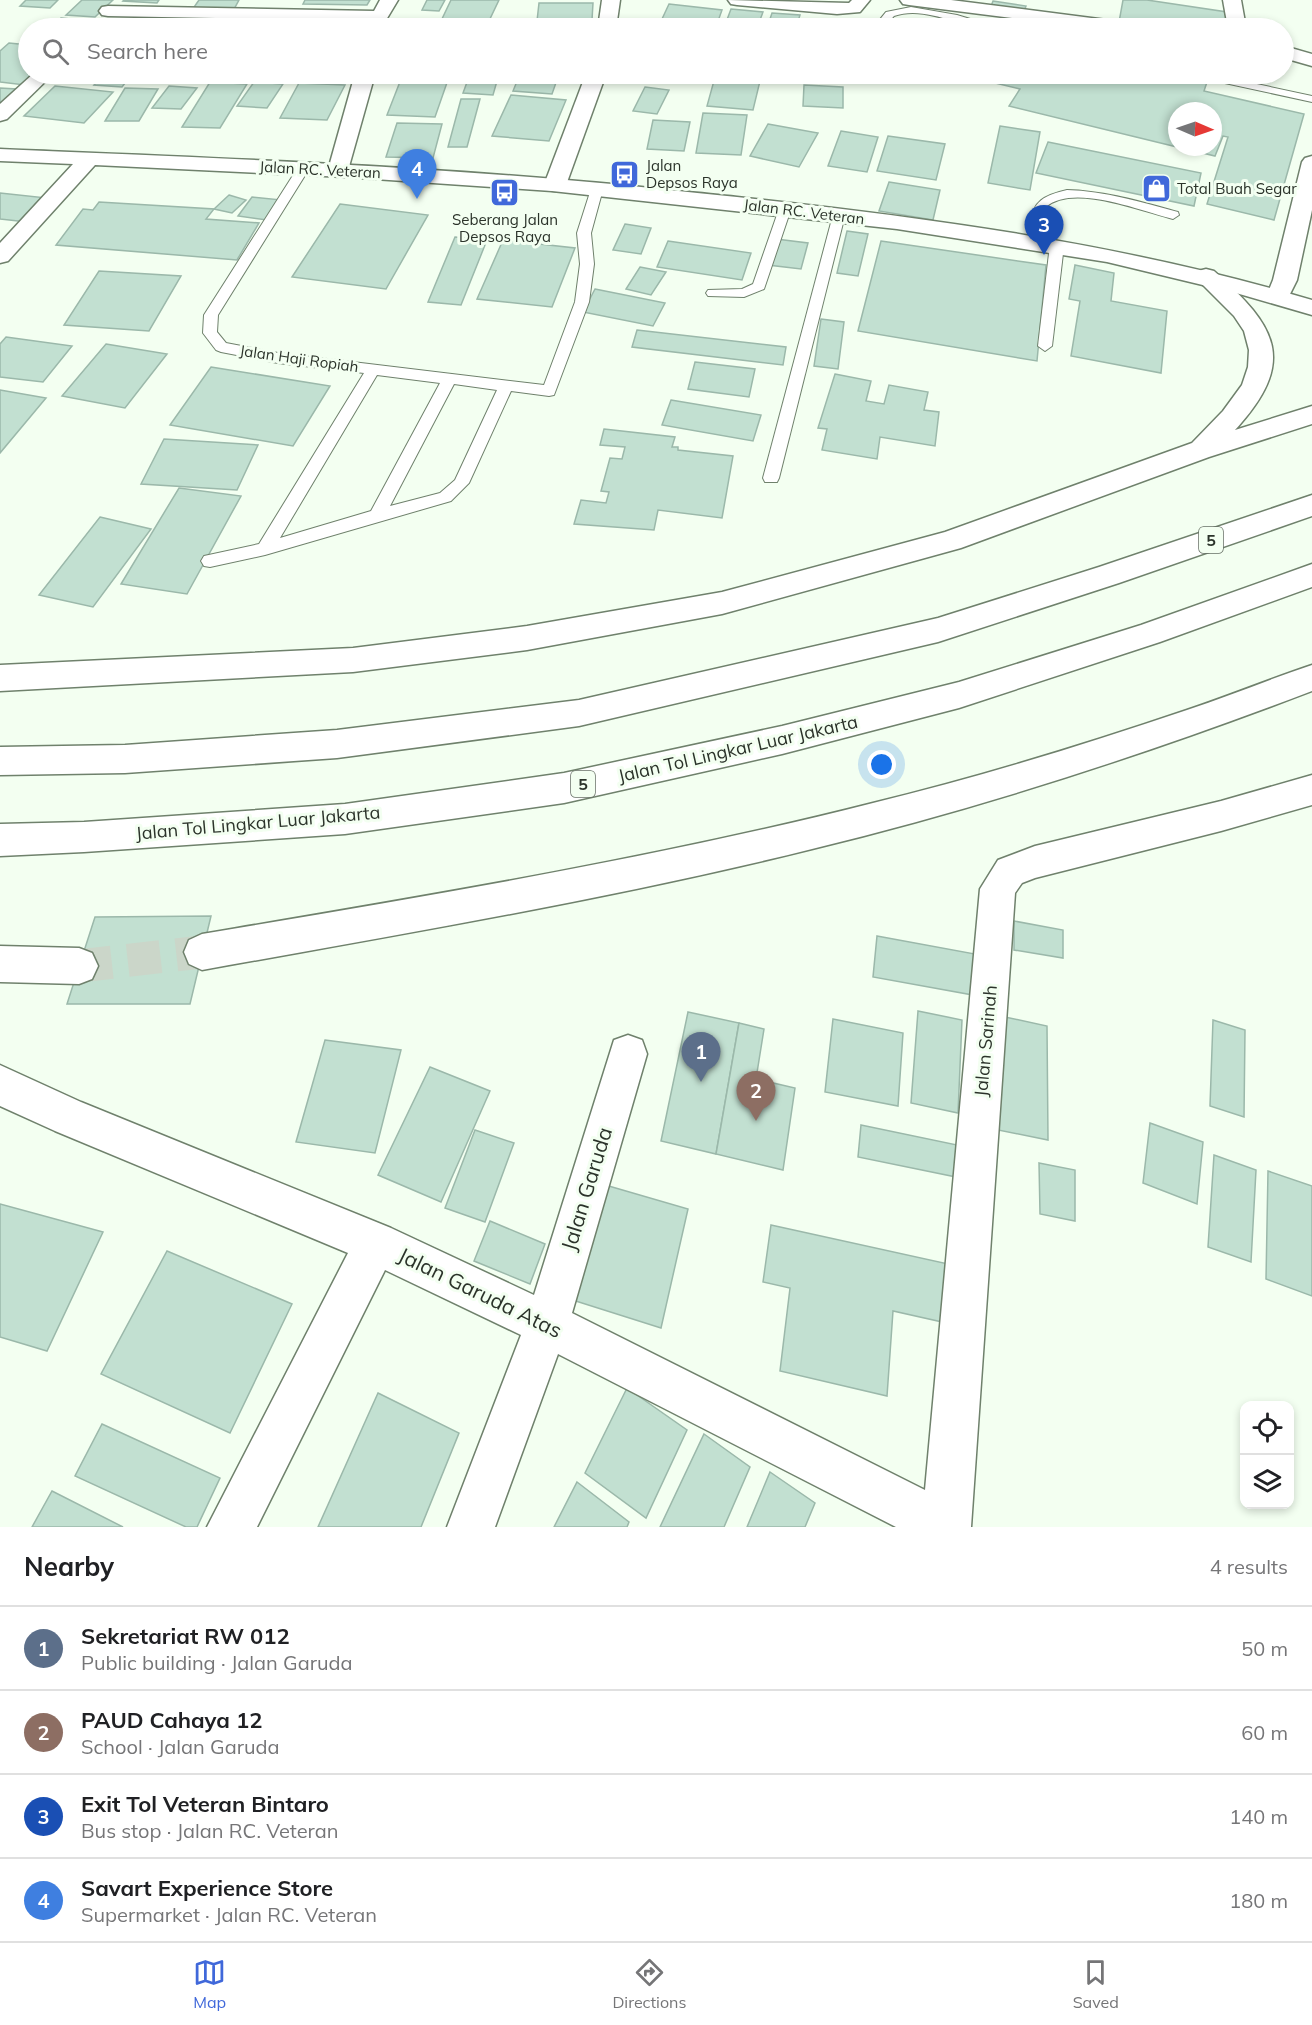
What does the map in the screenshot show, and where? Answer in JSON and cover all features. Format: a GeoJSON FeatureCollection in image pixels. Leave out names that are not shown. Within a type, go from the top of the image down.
{"type":"FeatureCollection","features":[{"type":"Feature","properties":{"kind":"main road"},"geometry":{"type":"LineString","coordinates":[[107,11],[380,16],[389,0]]}},
{"type":"Feature","properties":{"kind":"main road"},"geometry":{"type":"LineString","coordinates":[[608,18],[611,0]]}},
{"type":"Feature","properties":{"kind":"main road"},"geometry":{"type":"LineString","coordinates":[[738,0],[844,9],[854,8],[861,0]]}},
{"type":"Feature","properties":{"kind":"main road"},"geometry":{"type":"LineString","coordinates":[[909,0],[1051,18]]}},
{"type":"Feature","properties":{"kind":"main road"},"geometry":{"type":"LineString","coordinates":[[1232,0],[1235,18]]}},
{"type":"Feature","properties":{"kind":"main road"},"geometry":{"type":"LineString","coordinates":[[1294,55],[1312,60]]}},
{"type":"Feature","properties":{"kind":"main road"},"geometry":{"type":"LineString","coordinates":[[0,115],[33,84]]}},
{"type":"Feature","properties":{"kind":"main road"},"geometry":{"type":"LineString","coordinates":[[338,170],[361,84]]}},
{"type":"Feature","properties":{"kind":"main road"},"geometry":{"type":"LineString","coordinates":[[555,185],[593,84]]}},
{"type":"Feature","properties":{"kind":"main road","name":"Jalan RC. Veteran"},"geometry":{"type":"LineString","coordinates":[[0,155],[338,170],[555,185],[839,215],[1046,243],[1206,276],[1312,308]]}},
{"type":"Feature","properties":{"kind":"main road"},"geometry":{"type":"LineString","coordinates":[[0,256],[89,159]]}},
{"type":"Feature","properties":{"kind":"main road"},"geometry":{"type":"LineString","coordinates":[[1278,297],[1285,280],[1312,162]]}},
{"type":"Feature","properties":{"kind":"main road"},"geometry":{"type":"LineString","coordinates":[[1200,450],[1240,407],[1253,390],[1262,369],[1260,339],[1244,311],[1206,276]]}},
{"type":"Feature","properties":{"kind":"main road"},"geometry":{"type":"LineString","coordinates":[[0,678],[353,660],[527,638],[722,603],[951,541],[1200,450],[1312,415]]}},
{"type":"Feature","properties":{"kind":"main road","name":"5"},"geometry":{"type":"LineString","coordinates":[[0,761],[125,759],[337,744],[579,713],[938,630],[1109,575],[1312,504]]}},
{"type":"Feature","properties":{"kind":"main road","name":"Jalan Tol Lingkar Luar Jakarta"},"geometry":{"type":"LineString","coordinates":[[0,840],[84,837],[345,819],[564,788],[782,740],[958,695],[1149,634],[1312,575]]}},
{"type":"Feature","properties":{"kind":"main road"},"geometry":{"type":"LineString","coordinates":[[202,952],[585,883],[813,833],[1007,780],[1217,714],[1312,678]]}},
{"type":"Feature","properties":{"kind":"main road","name":"Jalan Sarinah"},"geometry":{"type":"LineString","coordinates":[[946,1526],[998,889],[1010,871],[1035,862],[1221,816],[1312,790]]}},
{"type":"Feature","properties":{"kind":"main road"},"geometry":{"type":"LineString","coordinates":[[0,964],[79,966]]}},
{"type":"Feature","properties":{"kind":"main road","name":"Jalan Garuda"},"geometry":{"type":"LineString","coordinates":[[471,1527],[547,1324],[627,1054]]}},
{"type":"Feature","properties":{"kind":"main road","name":"Jalan Garuda Atas"},"geometry":{"type":"LineString","coordinates":[[0,1085],[69,1117],[376,1244],[547,1324],[946,1526]]}},
{"type":"Feature","properties":{"kind":"main road"},"geometry":{"type":"LineString","coordinates":[[231,1527],[376,1244]]}},
{"type":"Feature","properties":{"kind":"lane"},"geometry":{"type":"LineString","coordinates":[[887,18],[890,14],[901,10],[947,18]]}},
{"type":"Feature","properties":{"kind":"lane"},"geometry":{"type":"LineString","coordinates":[[1243,84],[1312,99]]}},
{"type":"Feature","properties":{"kind":"lane","name":"Jalan Haji Ropiah"},"geometry":{"type":"LineString","coordinates":[[303,169],[211,315],[210,333],[221,347],[278,358],[549,392],[582,302],[587,264],[584,242],[586,221],[597,189]]}},
{"type":"Feature","properties":{"kind":"lane"},"geometry":{"type":"LineString","coordinates":[[1045,346],[1046,243],[1040,206],[1050,196],[1075,194],[1101,197],[1173,215]]}},
{"type":"Feature","properties":{"kind":"lane"},"geometry":{"type":"LineString","coordinates":[[713,293],[744,293],[759,286],[784,209]]}},
{"type":"Feature","properties":{"kind":"lane"},"geometry":{"type":"LineString","coordinates":[[771,478],[839,215]]}},
{"type":"Feature","properties":{"kind":"lane"},"geometry":{"type":"LineString","coordinates":[[265,549],[373,370]]}},
{"type":"Feature","properties":{"kind":"lane"},"geometry":{"type":"LineString","coordinates":[[377,515],[449,379]]}},
{"type":"Feature","properties":{"kind":"lane"},"geometry":{"type":"LineString","coordinates":[[210,561],[265,549],[445,497],[461,483],[506,386]]}},
{"type":"Feature","properties":{"kind":"building"},"geometry":{"type":"Polygon","coordinates":[[[26,0],[58,0],[50,8],[20,6],[26,0]]]}},
{"type":"Feature","properties":{"kind":"building"},"geometry":{"type":"Polygon","coordinates":[[[82,0],[113,0],[95,17],[66,15],[82,0]]]}},
{"type":"Feature","properties":{"kind":"building"},"geometry":{"type":"Polygon","coordinates":[[[124,0],[159,0],[157,3],[124,0]]]}},
{"type":"Feature","properties":{"kind":"building"},"geometry":{"type":"Polygon","coordinates":[[[199,0],[239,0],[233,11],[192,10],[199,0]]]}},
{"type":"Feature","properties":{"kind":"building"},"geometry":{"type":"Polygon","coordinates":[[[305,0],[370,0],[367,5],[303,4],[305,0]]]}},
{"type":"Feature","properties":{"kind":"building"},"geometry":{"type":"Polygon","coordinates":[[[427,0],[445,0],[439,11],[422,10],[427,0]]]}},
{"type":"Feature","properties":{"kind":"building"},"geometry":{"type":"Polygon","coordinates":[[[451,0],[499,0],[490,18],[442,18],[451,0]]]}},
{"type":"Feature","properties":{"kind":"building"},"geometry":{"type":"Polygon","coordinates":[[[1123,0],[1147,0],[1227,12],[1227,18],[1120,18],[1123,0]]]}},
{"type":"Feature","properties":{"kind":"building"},"geometry":{"type":"Polygon","coordinates":[[[993,1],[1026,6],[1023,14],[990,9],[993,1]]]}},
{"type":"Feature","properties":{"kind":"building"},"geometry":{"type":"Polygon","coordinates":[[[539,3],[593,3],[592,18],[537,18],[539,3]]]}},
{"type":"Feature","properties":{"kind":"building"},"geometry":{"type":"Polygon","coordinates":[[[669,4],[722,10],[719,18],[662,18],[669,4]]]}},
{"type":"Feature","properties":{"kind":"building"},"geometry":{"type":"Polygon","coordinates":[[[731,9],[763,12],[761,18],[728,18],[731,9]]]}},
{"type":"Feature","properties":{"kind":"building"},"geometry":{"type":"Polygon","coordinates":[[[772,13],[800,15],[799,18],[770,18],[772,13]]]}},
{"type":"Feature","properties":{"kind":"building"},"geometry":{"type":"Polygon","coordinates":[[[9,43],[18,44],[18,84],[25,85],[0,82],[0,51],[9,43]]]}},
{"type":"Feature","properties":{"kind":"building"},"geometry":{"type":"Polygon","coordinates":[[[95,84],[124,84],[122,87],[95,84]]]}},
{"type":"Feature","properties":{"kind":"building"},"geometry":{"type":"Polygon","coordinates":[[[209,84],[247,84],[220,128],[182,127],[209,84]]]}},
{"type":"Feature","properties":{"kind":"building"},"geometry":{"type":"Polygon","coordinates":[[[253,84],[283,84],[267,108],[237,106],[253,84]]]}},
{"type":"Feature","properties":{"kind":"building"},"geometry":{"type":"Polygon","coordinates":[[[298,84],[345,85],[327,120],[280,118],[298,84]]]}},
{"type":"Feature","properties":{"kind":"building"},"geometry":{"type":"Polygon","coordinates":[[[399,84],[447,84],[435,117],[387,115],[399,84]]]}},
{"type":"Feature","properties":{"kind":"building"},"geometry":{"type":"Polygon","coordinates":[[[466,84],[496,84],[493,95],[463,93],[466,84]]]}},
{"type":"Feature","properties":{"kind":"building"},"geometry":{"type":"Polygon","coordinates":[[[516,84],[556,84],[552,94],[513,91],[516,84]]]}},
{"type":"Feature","properties":{"kind":"building"},"geometry":{"type":"Polygon","coordinates":[[[713,84],[759,84],[753,110],[707,106],[713,84]]]}},
{"type":"Feature","properties":{"kind":"building"},"geometry":{"type":"Polygon","coordinates":[[[999,84],[1206,84],[1204,91],[1304,114],[1274,220],[1207,204],[1228,137],[1223,136],[1222,138],[1222,102],[1168,102],[1168,145],[1009,106],[1020,89],[999,84]]]}},
{"type":"Feature","properties":{"kind":"building"},"geometry":{"type":"Polygon","coordinates":[[[804,85],[843,87],[843,108],[803,106],[804,85]]]}},
{"type":"Feature","properties":{"kind":"building"},"geometry":{"type":"Polygon","coordinates":[[[55,86],[113,92],[84,123],[24,116],[55,86]]]}},
{"type":"Feature","properties":{"kind":"building"},"geometry":{"type":"Polygon","coordinates":[[[169,86],[197,88],[181,109],[152,108],[169,86]]]}},
{"type":"Feature","properties":{"kind":"building"},"geometry":{"type":"Polygon","coordinates":[[[645,87],[669,90],[657,114],[633,111],[645,87]]]}},
{"type":"Feature","properties":{"kind":"building"},"geometry":{"type":"Polygon","coordinates":[[[0,88],[16,89],[0,106],[0,88]]]}},
{"type":"Feature","properties":{"kind":"building"},"geometry":{"type":"Polygon","coordinates":[[[125,88],[158,89],[139,121],[105,121],[125,88]]]}},
{"type":"Feature","properties":{"kind":"building"},"geometry":{"type":"Polygon","coordinates":[[[511,95],[566,100],[549,141],[492,136],[511,95]]]}},
{"type":"Feature","properties":{"kind":"building"},"geometry":{"type":"Polygon","coordinates":[[[461,99],[480,99],[467,147],[448,147],[461,99]]]}},
{"type":"Feature","properties":{"kind":"building"},"geometry":{"type":"Polygon","coordinates":[[[703,113],[747,115],[741,155],[696,153],[703,113]]]}},
{"type":"Feature","properties":{"kind":"building"},"geometry":{"type":"Polygon","coordinates":[[[653,120],[690,122],[684,151],[647,149],[653,120]]]}},
{"type":"Feature","properties":{"kind":"building"},"geometry":{"type":"Polygon","coordinates":[[[397,123],[442,124],[433,158],[386,157],[397,123]]]}},
{"type":"Feature","properties":{"kind":"building"},"geometry":{"type":"Polygon","coordinates":[[[768,124],[818,133],[799,167],[750,156],[768,124]]]}},
{"type":"Feature","properties":{"kind":"building"},"geometry":{"type":"Polygon","coordinates":[[[1000,126],[1040,132],[1030,190],[988,183],[1000,126]]]}},
{"type":"Feature","properties":{"kind":"building"},"geometry":{"type":"Polygon","coordinates":[[[841,131],[878,137],[867,172],[828,166],[841,131]]]}},
{"type":"Feature","properties":{"kind":"building"},"geometry":{"type":"Polygon","coordinates":[[[888,136],[945,144],[936,180],[877,171],[888,136]]]}},
{"type":"Feature","properties":{"kind":"building","name":"Total Buah Segar"},"geometry":{"type":"Polygon","coordinates":[[[1048,142],[1201,173],[1194,206],[1036,173],[1048,142]]]}},
{"type":"Feature","properties":{"kind":"building"},"geometry":{"type":"Polygon","coordinates":[[[889,182],[940,190],[933,220],[879,211],[889,182]]]}},
{"type":"Feature","properties":{"kind":"building"},"geometry":{"type":"Polygon","coordinates":[[[0,193],[47,198],[27,222],[0,219],[0,193]]]}},
{"type":"Feature","properties":{"kind":"building"},"geometry":{"type":"Polygon","coordinates":[[[229,195],[246,200],[232,213],[214,209],[229,195]]]}},
{"type":"Feature","properties":{"kind":"building"},"geometry":{"type":"Polygon","coordinates":[[[252,197],[282,200],[267,220],[238,216],[252,197]]]}},
{"type":"Feature","properties":{"kind":"building"},"geometry":{"type":"Polygon","coordinates":[[[99,202],[214,209],[206,219],[259,223],[237,260],[56,245],[83,209],[93,210],[99,202]]]}},
{"type":"Feature","properties":{"kind":"building"},"geometry":{"type":"Polygon","coordinates":[[[340,204],[428,215],[386,289],[292,277],[340,204]]]}},
{"type":"Feature","properties":{"kind":"building"},"geometry":{"type":"Polygon","coordinates":[[[625,224],[651,228],[641,254],[613,250],[625,224]]]}},
{"type":"Feature","properties":{"kind":"building"},"geometry":{"type":"Polygon","coordinates":[[[847,231],[868,234],[858,276],[837,273],[847,231]]]}},
{"type":"Feature","properties":{"kind":"building"},"geometry":{"type":"Polygon","coordinates":[[[455,237],[487,240],[461,305],[428,302],[455,237]]]}},
{"type":"Feature","properties":{"kind":"building"},"geometry":{"type":"Polygon","coordinates":[[[776,239],[808,243],[801,269],[768,265],[776,239]]]}},
{"type":"Feature","properties":{"kind":"building"},"geometry":{"type":"Polygon","coordinates":[[[503,240],[575,248],[552,307],[477,299],[503,240]]]}},
{"type":"Feature","properties":{"kind":"building"},"geometry":{"type":"Polygon","coordinates":[[[668,241],[751,253],[742,280],[657,267],[668,241]]]}},
{"type":"Feature","properties":{"kind":"building"},"geometry":{"type":"Polygon","coordinates":[[[881,241],[1046,265],[1037,361],[858,331],[881,241]]]}},
{"type":"Feature","properties":{"kind":"building"},"geometry":{"type":"Polygon","coordinates":[[[1075,265],[1114,273],[1111,301],[1167,311],[1161,373],[1071,356],[1080,301],[1069,299],[1075,265]]]}},
{"type":"Feature","properties":{"kind":"building"},"geometry":{"type":"Polygon","coordinates":[[[640,267],[666,272],[651,295],[626,289],[640,267]]]}},
{"type":"Feature","properties":{"kind":"building"},"geometry":{"type":"Polygon","coordinates":[[[99,271],[181,276],[149,331],[64,325],[99,271]]]}},
{"type":"Feature","properties":{"kind":"building"},"geometry":{"type":"Polygon","coordinates":[[[595,289],[665,303],[653,326],[583,312],[595,289]]]}},
{"type":"Feature","properties":{"kind":"building"},"geometry":{"type":"Polygon","coordinates":[[[821,319],[844,322],[838,369],[814,366],[821,319]]]}},
{"type":"Feature","properties":{"kind":"building"},"geometry":{"type":"Polygon","coordinates":[[[637,330],[786,347],[783,365],[632,347],[637,330]]]}},
{"type":"Feature","properties":{"kind":"building"},"geometry":{"type":"Polygon","coordinates":[[[6,337],[72,346],[43,382],[0,377],[0,344],[6,337]]]}},
{"type":"Feature","properties":{"kind":"building"},"geometry":{"type":"Polygon","coordinates":[[[106,344],[167,354],[125,408],[62,396],[106,344]]]}},
{"type":"Feature","properties":{"kind":"building"},"geometry":{"type":"Polygon","coordinates":[[[695,362],[755,369],[749,397],[688,389],[695,362]]]}},
{"type":"Feature","properties":{"kind":"building"},"geometry":{"type":"Polygon","coordinates":[[[211,367],[330,386],[293,446],[170,425],[211,367]]]}},
{"type":"Feature","properties":{"kind":"building"},"geometry":{"type":"Polygon","coordinates":[[[835,374],[871,381],[866,401],[884,404],[889,385],[928,392],[924,410],[939,412],[935,446],[880,437],[877,459],[822,450],[827,429],[818,428],[835,374]]]}},
{"type":"Feature","properties":{"kind":"building"},"geometry":{"type":"Polygon","coordinates":[[[0,390],[46,398],[0,453],[0,390]]]}},
{"type":"Feature","properties":{"kind":"building"},"geometry":{"type":"Polygon","coordinates":[[[671,400],[761,415],[753,441],[662,425],[671,400]]]}},
{"type":"Feature","properties":{"kind":"building"},"geometry":{"type":"Polygon","coordinates":[[[604,429],[675,437],[672,447],[678,447],[678,450],[733,456],[722,518],[658,510],[654,530],[574,524],[581,500],[606,503],[609,492],[601,491],[610,458],[622,459],[625,447],[600,445],[604,429]]]}},
{"type":"Feature","properties":{"kind":"building"},"geometry":{"type":"Polygon","coordinates":[[[164,439],[258,445],[237,490],[141,484],[164,439]]]}},
{"type":"Feature","properties":{"kind":"building"},"geometry":{"type":"Polygon","coordinates":[[[179,488],[241,496],[187,594],[121,584],[179,488]]]}},
{"type":"Feature","properties":{"kind":"building"},"geometry":{"type":"Polygon","coordinates":[[[100,517],[151,529],[93,607],[39,595],[100,517]]]}},
{"type":"Feature","properties":{"kind":"building"},"geometry":{"type":"Polygon","coordinates":[[[211,916],[190,1004],[67,1004],[95,917],[211,916]]]}},
{"type":"Feature","properties":{"kind":"building"},"geometry":{"type":"Polygon","coordinates":[[[1014,921],[1063,930],[1063,958],[1014,950],[1014,921]]]}},
{"type":"Feature","properties":{"kind":"building"},"geometry":{"type":"Polygon","coordinates":[[[877,936],[975,954],[973,995],[873,977],[877,936]]]}},
{"type":"Feature","properties":{"kind":"building"},"geometry":{"type":"Polygon","coordinates":[[[918,1011],[962,1020],[958,1113],[911,1103],[918,1011]]]}},
{"type":"Feature","properties":{"kind":"building"},"geometry":{"type":"Polygon","coordinates":[[[688,1012],[739,1023],[716,1154],[661,1141],[688,1012]]]}},
{"type":"Feature","properties":{"kind":"building"},"geometry":{"type":"Polygon","coordinates":[[[991,1014],[1047,1026],[1048,1140],[988,1128],[991,1014]]]}},
{"type":"Feature","properties":{"kind":"building"},"geometry":{"type":"Polygon","coordinates":[[[833,1019],[903,1033],[898,1106],[825,1092],[833,1019]]]}},
{"type":"Feature","properties":{"kind":"building"},"geometry":{"type":"Polygon","coordinates":[[[1213,1020],[1245,1030],[1244,1117],[1210,1106],[1213,1020]]]}},
{"type":"Feature","properties":{"kind":"building"},"geometry":{"type":"Polygon","coordinates":[[[739,1023],[764,1029],[756,1079],[795,1088],[783,1170],[716,1154],[739,1023]]]}},
{"type":"Feature","properties":{"kind":"building"},"geometry":{"type":"Polygon","coordinates":[[[325,1040],[401,1050],[375,1153],[296,1142],[325,1040]]]}},
{"type":"Feature","properties":{"kind":"building"},"geometry":{"type":"Polygon","coordinates":[[[430,1067],[490,1091],[441,1202],[378,1175],[430,1067]]]}},
{"type":"Feature","properties":{"kind":"building"},"geometry":{"type":"Polygon","coordinates":[[[1150,1123],[1203,1142],[1197,1204],[1143,1183],[1150,1123]]]}},
{"type":"Feature","properties":{"kind":"building"},"geometry":{"type":"Polygon","coordinates":[[[861,1125],[962,1146],[961,1178],[858,1157],[861,1125]]]}},
{"type":"Feature","properties":{"kind":"building"},"geometry":{"type":"Polygon","coordinates":[[[475,1130],[514,1143],[485,1222],[445,1208],[475,1130]]]}},
{"type":"Feature","properties":{"kind":"building"},"geometry":{"type":"Polygon","coordinates":[[[1214,1155],[1256,1170],[1251,1262],[1208,1247],[1214,1155]]]}},
{"type":"Feature","properties":{"kind":"building"},"geometry":{"type":"Polygon","coordinates":[[[1039,1163],[1075,1170],[1075,1221],[1040,1214],[1039,1163]]]}},
{"type":"Feature","properties":{"kind":"building"},"geometry":{"type":"Polygon","coordinates":[[[1268,1171],[1312,1186],[1312,1296],[1266,1279],[1268,1171]]]}},
{"type":"Feature","properties":{"kind":"building"},"geometry":{"type":"Polygon","coordinates":[[[595,1182],[688,1209],[661,1328],[563,1297],[595,1182]]]}},
{"type":"Feature","properties":{"kind":"building"},"geometry":{"type":"Polygon","coordinates":[[[0,1204],[103,1232],[47,1351],[0,1337],[0,1204]]]}},
{"type":"Feature","properties":{"kind":"building"},"geometry":{"type":"Polygon","coordinates":[[[490,1221],[545,1244],[530,1284],[474,1261],[490,1221]]]}},
{"type":"Feature","properties":{"kind":"building"},"geometry":{"type":"Polygon","coordinates":[[[771,1225],[962,1267],[960,1326],[893,1311],[887,1396],[780,1371],[790,1288],[763,1282],[771,1225]]]}},
{"type":"Feature","properties":{"kind":"building"},"geometry":{"type":"Polygon","coordinates":[[[167,1251],[292,1304],[230,1433],[101,1374],[167,1251]]]}},
{"type":"Feature","properties":{"kind":"building"},"geometry":{"type":"Polygon","coordinates":[[[627,1388],[687,1430],[646,1518],[585,1473],[627,1388]]]}},
{"type":"Feature","properties":{"kind":"building"},"geometry":{"type":"Polygon","coordinates":[[[378,1393],[459,1433],[421,1527],[318,1527],[378,1393]]]}},
{"type":"Feature","properties":{"kind":"building"},"geometry":{"type":"Polygon","coordinates":[[[102,1424],[220,1478],[197,1527],[186,1527],[75,1476],[102,1424]]]}},
{"type":"Feature","properties":{"kind":"building"},"geometry":{"type":"Polygon","coordinates":[[[704,1434],[750,1467],[724,1527],[660,1527],[704,1434]]]}},
{"type":"Feature","properties":{"kind":"building"},"geometry":{"type":"Polygon","coordinates":[[[770,1472],[815,1503],[805,1527],[747,1527],[770,1472]]]}},
{"type":"Feature","properties":{"kind":"building"},"geometry":{"type":"Polygon","coordinates":[[[577,1482],[629,1522],[627,1527],[554,1527],[577,1482]]]}},
{"type":"Feature","properties":{"kind":"building"},"geometry":{"type":"Polygon","coordinates":[[[52,1491],[123,1527],[32,1527],[52,1491]]]}},
{"type":"Feature","properties":{"kind":"tunnel"},"geometry":{"type":"LineString","coordinates":[[79,966],[202,952]]}},
{"type":"Feature","properties":{"kind":"place","name":"Jalan Depsos Raya"},"geometry":{"type":"Point","coordinates":[625,175]}},
{"type":"Feature","properties":{"kind":"place","name":"Total Buah Segar"},"geometry":{"type":"Point","coordinates":[1156,189]}},
{"type":"Feature","properties":{"kind":"place","name":"Seberang Jalan Depsos Raya"},"geometry":{"type":"Point","coordinates":[505,193]}},
{"type":"Feature","properties":{"kind":"place","name":"Savart Experience Store"},"geometry":{"type":"Point","coordinates":[417,199]}},
{"type":"Feature","properties":{"kind":"place","name":"Exit Tol Veteran Bintaro"},"geometry":{"type":"Point","coordinates":[1044,255]}},
{"type":"Feature","properties":{"kind":"place","name":"Sekretariat RW 012"},"geometry":{"type":"Point","coordinates":[701,1082]}},
{"type":"Feature","properties":{"kind":"place","name":"PAUD Cahaya 12"},"geometry":{"type":"Point","coordinates":[756,1121]}}]}
